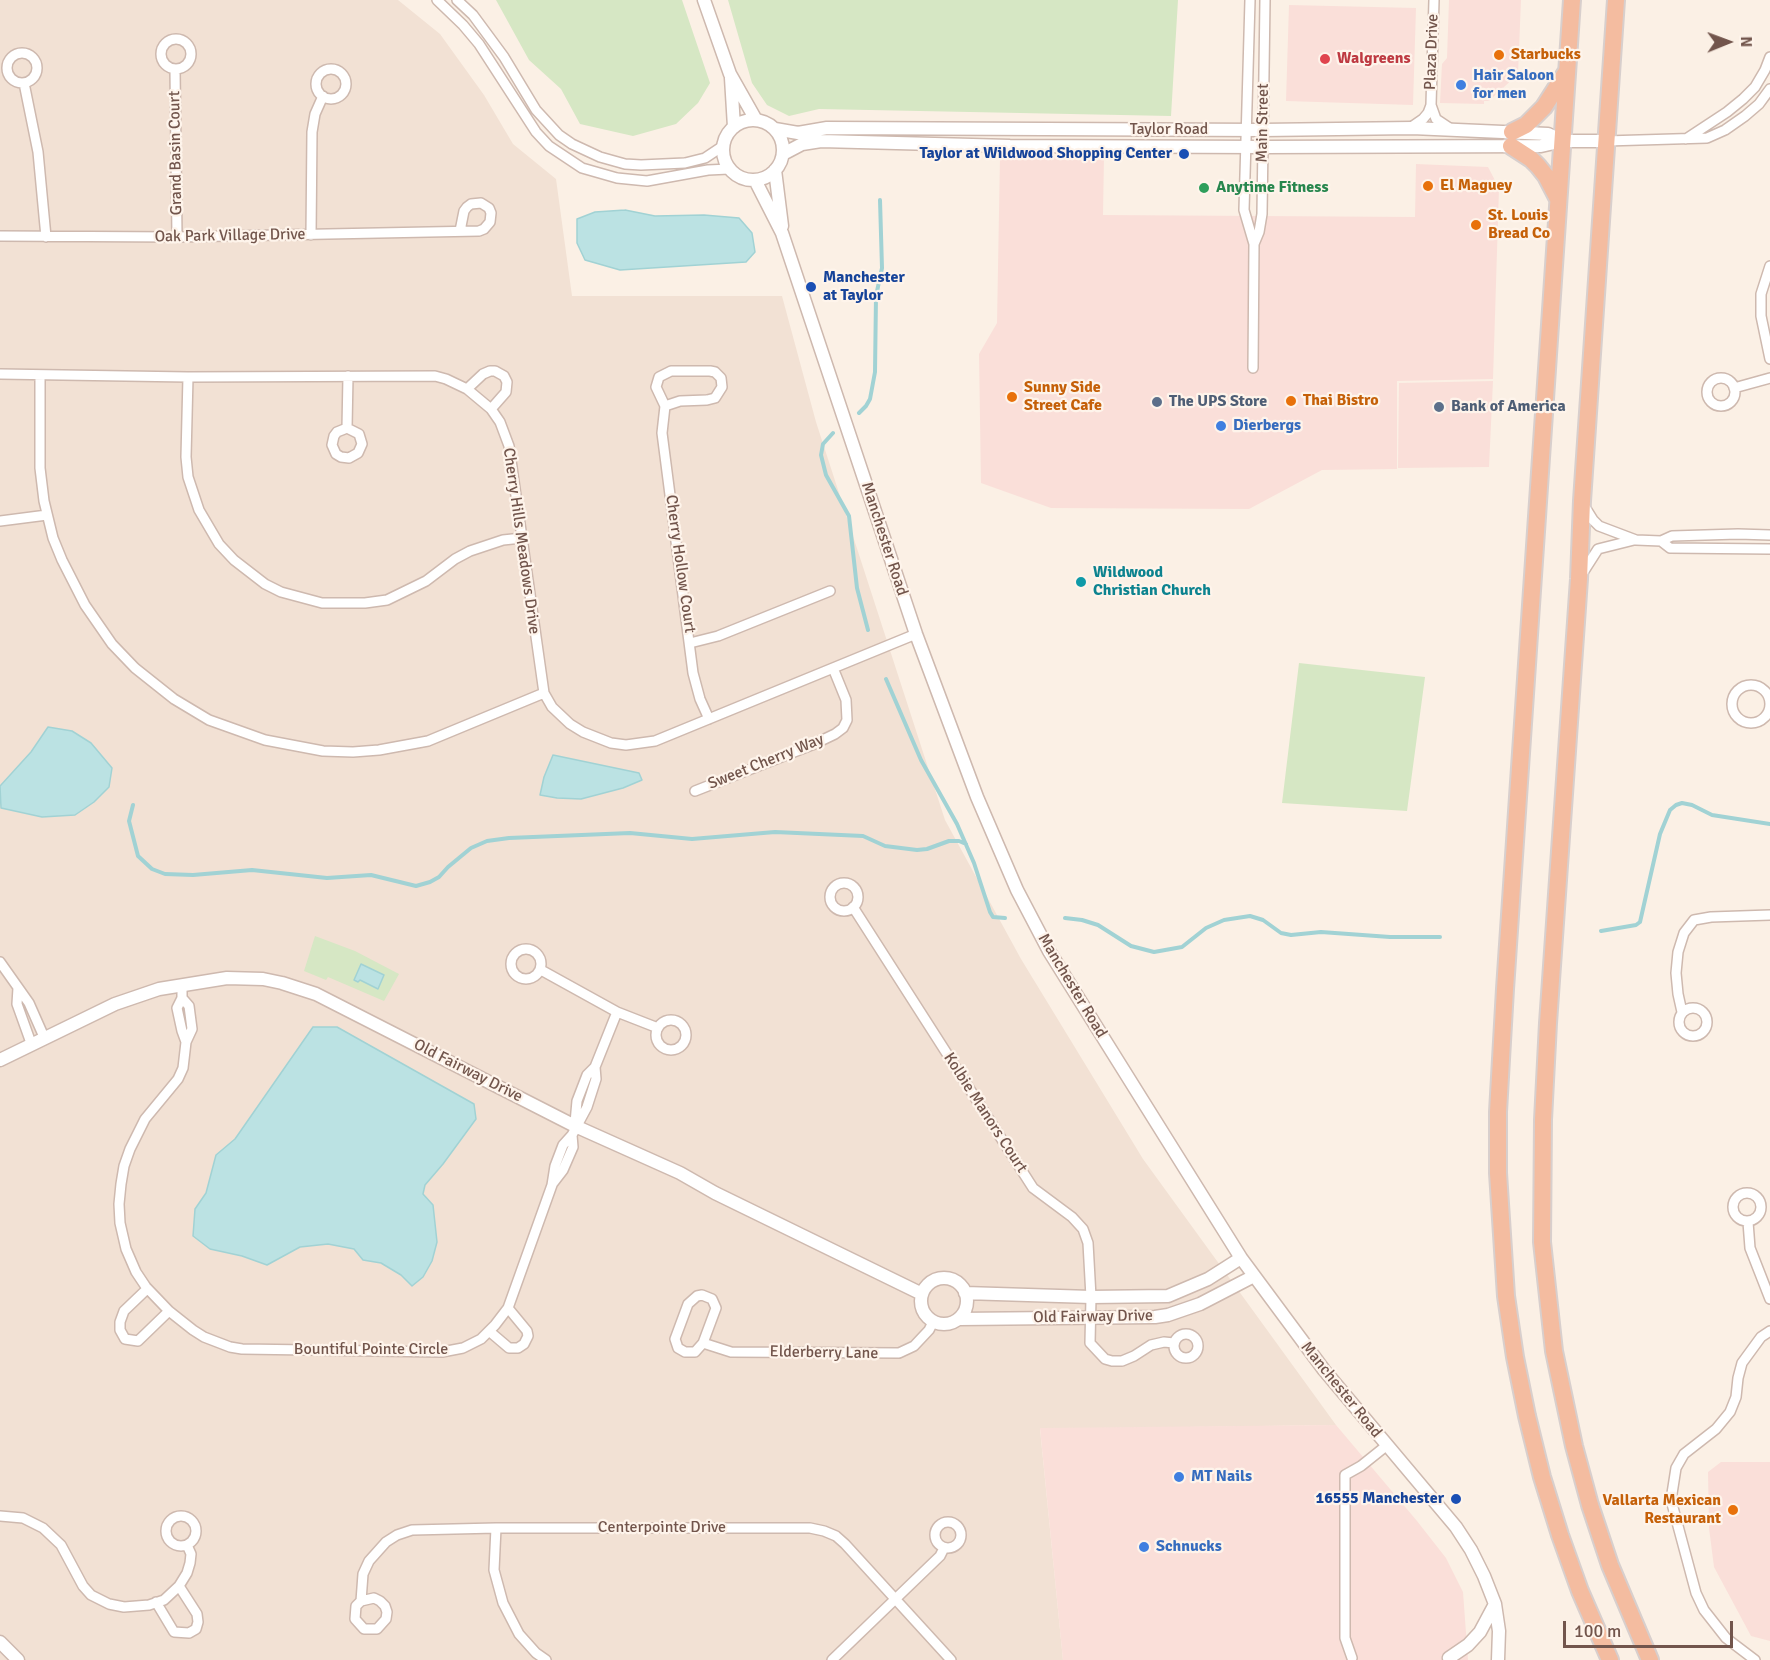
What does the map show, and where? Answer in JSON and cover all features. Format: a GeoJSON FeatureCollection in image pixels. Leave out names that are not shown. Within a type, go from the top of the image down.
{"type":"FeatureCollection","features":[{"type":"Feature","properties":{"kind":"highway"},"geometry":{"type":"LineString","coordinates":[[1572,0],[1505,989],[1498,1112],[1498,1173],[1506,1296],[1527,1416],[1542,1477],[1560,1535],[1580,1591],[1610,1660]]}},
{"type":"Feature","properties":{"kind":"highway"},"geometry":{"type":"LineString","coordinates":[[1616,0],[1548,1023],[1543,1120],[1542,1242],[1554,1351],[1574,1446],[1610,1565],[1650,1660]]}},
{"type":"Feature","properties":{"kind":"highway"},"geometry":{"type":"LineString","coordinates":[[1558,199],[1546,176],[1512,139],[1544,107],[1567,70]]}},
{"type":"Feature","properties":{"kind":"street"},"geometry":{"type":"LineString","coordinates":[[437,0],[479,44],[495,65],[526,117],[549,146],[582,168],[602,175],[647,181],[708,170],[729,169]]}},
{"type":"Feature","properties":{"kind":"street"},"geometry":{"type":"LineString","coordinates":[[457,0],[473,15],[504,57],[536,110],[559,135],[572,144],[600,157],[625,164],[663,165],[705,158],[723,146]]}},
{"type":"Feature","properties":{"kind":"street"},"geometry":{"type":"LineString","coordinates":[[704,0],[730,74],[756,120]]}},
{"type":"Feature","properties":{"kind":"street","name":"Main Street"},"geometry":{"type":"LineString","coordinates":[[1250,0],[1244,210],[1254,244],[1253,368]]}},
{"type":"Feature","properties":{"kind":"street","name":"Main Street"},"geometry":{"type":"LineString","coordinates":[[1254,244],[1261,221],[1265,0]]}},
{"type":"Feature","properties":{"kind":"street","name":"Plaza Drive"},"geometry":{"type":"LineString","coordinates":[[1431,105],[1434,0]]}},
{"type":"Feature","properties":{"kind":"street"},"geometry":{"type":"LineString","coordinates":[[1685,139],[1743,99],[1755,87],[1770,57]]}},
{"type":"Feature","properties":{"kind":"street","name":"Grand Basin Court"},"geometry":{"type":"LineString","coordinates":[[175,69],[177,237]]}},
{"type":"Feature","properties":{"kind":"street"},"geometry":{"type":"LineString","coordinates":[[730,74],[734,127]]}},
{"type":"Feature","properties":{"kind":"street"},"geometry":{"type":"LineString","coordinates":[[24,83],[38,152],[46,237]]}},
{"type":"Feature","properties":{"kind":"street","name":"Taylor Road"},"geometry":{"type":"LineString","coordinates":[[775,129],[798,133],[826,128],[1245,130],[1410,128],[1452,129],[1547,146],[1563,141],[1707,138],[1725,130],[1759,104],[1770,89]]}},
{"type":"Feature","properties":{"kind":"street"},"geometry":{"type":"LineString","coordinates":[[311,235],[312,132],[315,114],[323,96]]}},
{"type":"Feature","properties":{"kind":"street"},"geometry":{"type":"LineString","coordinates":[[1410,128],[1424,119],[1431,105]]}},
{"type":"Feature","properties":{"kind":"street"},"geometry":{"type":"LineString","coordinates":[[1431,105],[1436,119],[1452,129]]}},
{"type":"Feature","properties":{"kind":"street"},"geometry":{"type":"LineString","coordinates":[[526,117],[536,110]]}},
{"type":"Feature","properties":{"kind":"street"},"geometry":{"type":"LineString","coordinates":[[756,120],[775,129],[782,141],[783,154],[780,164],[766,179],[745,179],[729,169],[725,162],[723,146],[734,127],[745,121],[756,120]]}},
{"type":"Feature","properties":{"kind":"street","name":"Taylor Road"},"geometry":{"type":"LineString","coordinates":[[783,154],[802,144],[821,141],[1010,146],[1263,147],[1512,139]]}},
{"type":"Feature","properties":{"kind":"street","name":"Manchester Road"},"geometry":{"type":"LineString","coordinates":[[775,170],[782,233]]}},
{"type":"Feature","properties":{"kind":"street","name":"Manchester Road"},"geometry":{"type":"LineString","coordinates":[[755,180],[782,233],[916,634],[996,843],[1044,941],[1241,1258],[1317,1362],[1456,1527],[1484,1576],[1495,1604],[1499,1631],[1498,1660]]}},
{"type":"Feature","properties":{"kind":"street","name":"Oak Park Village Drive"},"geometry":{"type":"LineString","coordinates":[[0,236],[177,237],[460,231]]}},
{"type":"Feature","properties":{"kind":"street"},"geometry":{"type":"LineString","coordinates":[[1770,266],[1761,294],[1761,316],[1770,358]]}},
{"type":"Feature","properties":{"kind":"street"},"geometry":{"type":"LineString","coordinates":[[467,389],[489,371],[504,376],[507,382],[506,393],[491,409]]}},
{"type":"Feature","properties":{"kind":"street","name":"Cherry Hollow Court"},"geometry":{"type":"LineString","coordinates":[[665,406],[687,400],[712,399],[720,391],[720,378],[715,372],[710,371],[666,372],[658,377],[656,387],[665,406],[662,433],[695,686],[709,719]]}},
{"type":"Feature","properties":{"kind":"street","name":"Cherry Hills Meadows Drive"},"geometry":{"type":"LineString","coordinates":[[0,374],[188,377],[435,376],[467,389],[491,409],[500,422],[509,446],[544,693],[552,707],[570,724],[583,732],[611,742],[626,745],[655,741],[916,634]]}},
{"type":"Feature","properties":{"kind":"street"},"geometry":{"type":"LineString","coordinates":[[347,428],[348,375]]}},
{"type":"Feature","properties":{"kind":"street"},"geometry":{"type":"LineString","coordinates":[[40,376],[40,468],[53,538],[73,583],[112,644],[135,668],[174,699],[209,720],[233,730],[264,740],[323,751],[379,750],[428,741],[544,693]]}},
{"type":"Feature","properties":{"kind":"street"},"geometry":{"type":"LineString","coordinates":[[188,377],[186,458],[188,477],[195,502],[219,544],[234,560],[273,588],[322,603],[365,603],[387,600],[426,581],[470,551],[503,540],[522,538]]}},
{"type":"Feature","properties":{"kind":"street"},"geometry":{"type":"LineString","coordinates":[[1734,388],[1770,378]]}},
{"type":"Feature","properties":{"kind":"street"},"geometry":{"type":"LineString","coordinates":[[1582,501],[1599,526],[1636,540]]}},
{"type":"Feature","properties":{"kind":"street"},"geometry":{"type":"LineString","coordinates":[[0,521],[47,515]]}},
{"type":"Feature","properties":{"kind":"street"},"geometry":{"type":"LineString","coordinates":[[1579,579],[1598,549],[1636,540],[1661,541],[1672,536],[1770,535]]}},
{"type":"Feature","properties":{"kind":"street"},"geometry":{"type":"LineString","coordinates":[[1661,541],[1670,548],[1770,549]]}},
{"type":"Feature","properties":{"kind":"street"},"geometry":{"type":"LineString","coordinates":[[690,643],[718,636],[830,591]]}},
{"type":"Feature","properties":{"kind":"street","name":"Sweet Cherry Way"},"geometry":{"type":"LineString","coordinates":[[695,791],[818,742],[843,728],[847,720],[846,700],[833,668]]}},
{"type":"Feature","properties":{"kind":"street"},"geometry":{"type":"LineString","coordinates":[[1744,686],[1756,686],[1767,693],[1770,699],[1768,712],[1759,721],[1746,722],[1736,714],[1733,708],[1735,695],[1744,686]]}},
{"type":"Feature","properties":{"kind":"street","name":"Kolbie Manors Court"},"geometry":{"type":"LineString","coordinates":[[854,908],[1033,1188],[1072,1217],[1083,1229],[1088,1243],[1091,1297],[1090,1343],[1105,1359],[1122,1361],[1151,1345],[1164,1341],[1174,1342]]}},
{"type":"Feature","properties":{"kind":"street"},"geometry":{"type":"LineString","coordinates":[[1682,1012],[1677,984],[1678,952],[1684,933],[1694,920],[1711,917],[1770,915]]}},
{"type":"Feature","properties":{"kind":"street"},"geometry":{"type":"LineString","coordinates":[[0,962],[29,1003],[44,1037]]}},
{"type":"Feature","properties":{"kind":"street"},"geometry":{"type":"LineString","coordinates":[[541,970],[617,1012],[658,1028]]}},
{"type":"Feature","properties":{"kind":"street","name":"Old Fairway Drive"},"geometry":{"type":"LineString","coordinates":[[0,1060],[31,1043],[130,998],[182,985],[227,978],[246,978],[297,987],[316,994],[574,1130],[680,1173],[715,1193],[922,1294],[930,1283],[945,1278],[953,1280],[966,1293],[1091,1297],[1167,1296],[1208,1279],[1241,1258]]}},
{"type":"Feature","properties":{"kind":"street","name":"Bountiful Pointe Circle"},"geometry":{"type":"LineString","coordinates":[[182,985],[182,998],[177,1008],[186,1041],[183,1068],[178,1079],[145,1119],[124,1166],[119,1204],[123,1240],[136,1272],[147,1289],[169,1311],[204,1337],[242,1349],[442,1352],[472,1345],[489,1331],[508,1308],[552,1185],[555,1166],[563,1144],[574,1130]]}},
{"type":"Feature","properties":{"kind":"street"},"geometry":{"type":"LineString","coordinates":[[18,988],[17,1004],[31,1043]]}},
{"type":"Feature","properties":{"kind":"street"},"geometry":{"type":"LineString","coordinates":[[574,1130],[577,1101],[587,1075],[595,1067],[617,1012]]}},
{"type":"Feature","properties":{"kind":"street"},"geometry":{"type":"LineString","coordinates":[[1748,1222],[1750,1248],[1770,1299]]}},
{"type":"Feature","properties":{"kind":"street","name":"Old Fairway Drive"},"geometry":{"type":"LineString","coordinates":[[933,1322],[944,1325],[959,1319],[1155,1317],[1200,1304],[1254,1276]]}},
{"type":"Feature","properties":{"kind":"street"},"geometry":{"type":"LineString","coordinates":[[147,1289],[124,1311],[120,1330],[125,1339],[138,1341],[169,1311]]}},
{"type":"Feature","properties":{"kind":"street"},"geometry":{"type":"LineString","coordinates":[[959,1319],[966,1309],[966,1293]]}},
{"type":"Feature","properties":{"kind":"street"},"geometry":{"type":"LineString","coordinates":[[922,1294],[922,1310],[933,1322]]}},
{"type":"Feature","properties":{"kind":"street","name":"Elderberry Lane"},"geometry":{"type":"LineString","coordinates":[[702,1295],[712,1299],[716,1308],[703,1343],[695,1352],[685,1352],[678,1348],[675,1339],[688,1304],[697,1296],[702,1295]]}},
{"type":"Feature","properties":{"kind":"street"},"geometry":{"type":"LineString","coordinates":[[489,1331],[509,1348],[518,1348],[524,1344],[528,1336],[527,1331],[508,1308]]}},
{"type":"Feature","properties":{"kind":"street","name":"Elderberry Lane"},"geometry":{"type":"LineString","coordinates":[[703,1343],[731,1352],[889,1354],[908,1350],[914,1346],[929,1330],[933,1322]]}},
{"type":"Feature","properties":{"kind":"street"},"geometry":{"type":"LineString","coordinates":[[1755,1660],[1726,1638],[1704,1610],[1696,1593],[1671,1500],[1676,1468],[1684,1454],[1716,1429],[1730,1412],[1742,1363],[1761,1337],[1770,1331]]}},
{"type":"Feature","properties":{"kind":"street"},"geometry":{"type":"LineString","coordinates":[[1352,1658],[1345,1638],[1345,1475],[1361,1466],[1386,1446]]}},
{"type":"Feature","properties":{"kind":"street"},"geometry":{"type":"LineString","coordinates":[[0,1516],[23,1518],[43,1528],[61,1545],[83,1586],[99,1600],[124,1607],[164,1600],[179,1586],[190,1563],[191,1554],[187,1545]]}},
{"type":"Feature","properties":{"kind":"street","name":"Centerpointe Drive"},"geometry":{"type":"LineString","coordinates":[[361,1600],[363,1574],[369,1561],[386,1542],[397,1535],[424,1528],[810,1528],[836,1536],[845,1544],[951,1660]]}},
{"type":"Feature","properties":{"kind":"street"},"geometry":{"type":"LineString","coordinates":[[496,1528],[494,1570],[502,1603],[519,1634],[546,1660]]}},
{"type":"Feature","properties":{"kind":"street"},"geometry":{"type":"LineString","coordinates":[[832,1660],[940,1556],[944,1548]]}},
{"type":"Feature","properties":{"kind":"street"},"geometry":{"type":"LineString","coordinates":[[156,1602],[174,1632],[189,1633],[196,1629],[197,1614],[179,1586]]}},
{"type":"Feature","properties":{"kind":"street"},"geometry":{"type":"LineString","coordinates":[[1450,1660],[1449,1658],[1468,1645],[1480,1632],[1495,1604]]}},
{"type":"Feature","properties":{"kind":"street"},"geometry":{"type":"LineString","coordinates":[[0,1642],[18,1660]]}},
{"type":"Feature","properties":{"kind":"shaded area"},"geometry":{"type":"Polygon","coordinates":[[[0,0],[398,0],[440,34],[484,95],[513,144],[556,179],[572,296],[782,296],[816,422],[945,820],[1021,959],[1143,1159],[1336,1425],[1040,1429],[1063,1660],[0,1660],[0,0]]]}},
{"type":"Feature","properties":{"kind":"shaded area"},"geometry":{"type":"Polygon","coordinates":[[[1449,0],[1521,0],[1518,74],[1489,101],[1484,101],[1484,104],[1440,103],[1442,64],[1447,58],[1449,0]]]}},
{"type":"Feature","properties":{"kind":"shaded area"},"geometry":{"type":"Polygon","coordinates":[[[1289,5],[1416,8],[1413,105],[1286,101],[1289,5]]]}},
{"type":"Feature","properties":{"kind":"shaded area"},"geometry":{"type":"Polygon","coordinates":[[[1104,156],[1103,215],[1415,217],[1416,164],[1488,167],[1499,188],[1493,379],[1397,381],[1397,469],[1322,470],[1249,509],[1051,508],[981,483],[979,354],[997,323],[1000,157],[1104,156]]]}},
{"type":"Feature","properties":{"kind":"shaded area"},"geometry":{"type":"Polygon","coordinates":[[[1493,381],[1489,467],[1398,468],[1399,383],[1493,381]]]}},
{"type":"Feature","properties":{"kind":"shaded area"},"geometry":{"type":"Polygon","coordinates":[[[1336,1425],[1446,1558],[1463,1592],[1468,1660],[1063,1660],[1040,1428],[1336,1425]]]}},
{"type":"Feature","properties":{"kind":"shaded area"},"geometry":{"type":"Polygon","coordinates":[[[1721,1462],[1770,1462],[1770,1641],[1751,1636],[1714,1567],[1709,1528],[1708,1472],[1721,1462]]]}},
{"type":"Feature","properties":{"kind":"green space"},"geometry":{"type":"Polygon","coordinates":[[[496,0],[682,0],[710,83],[698,103],[676,124],[633,136],[580,124],[561,89],[529,60],[496,0]]]}},
{"type":"Feature","properties":{"kind":"green space"},"geometry":{"type":"Polygon","coordinates":[[[728,0],[1178,0],[1171,116],[819,109],[789,116],[767,105],[752,83],[728,0]]]}},
{"type":"Feature","properties":{"kind":"green space"},"geometry":{"type":"Polygon","coordinates":[[[1299,663],[1425,677],[1407,811],[1282,803],[1299,663]]]}},
{"type":"Feature","properties":{"kind":"green space"},"geometry":{"type":"Polygon","coordinates":[[[315,936],[355,951],[399,974],[384,1001],[328,977],[326,980],[304,971],[315,936]]]}},
{"type":"Feature","properties":{"kind":"water"},"geometry":{"type":"Polygon","coordinates":[[[625,210],[655,216],[704,215],[739,218],[752,233],[755,252],[746,262],[620,270],[585,260],[577,243],[577,219],[595,212],[625,210]]]}},
{"type":"Feature","properties":{"kind":"water"},"geometry":{"type":"Polygon","coordinates":[[[48,727],[72,731],[91,743],[112,768],[109,787],[94,802],[75,815],[42,817],[1,808],[0,786],[31,752],[48,727]]]}},
{"type":"Feature","properties":{"kind":"water"},"geometry":{"type":"Polygon","coordinates":[[[553,755],[639,773],[642,780],[623,788],[581,799],[540,795],[553,755]]]}},
{"type":"Feature","properties":{"kind":"water"},"geometry":{"type":"Polygon","coordinates":[[[361,964],[384,975],[378,989],[360,980],[358,982],[354,980],[361,964]]]}},
{"type":"Feature","properties":{"kind":"water"},"geometry":{"type":"Polygon","coordinates":[[[313,1027],[337,1027],[474,1104],[476,1119],[425,1185],[423,1194],[433,1205],[437,1242],[432,1261],[423,1277],[412,1286],[401,1275],[381,1263],[363,1260],[354,1249],[328,1244],[300,1247],[267,1265],[242,1256],[210,1249],[193,1236],[195,1209],[206,1193],[216,1155],[235,1139],[313,1027]]]}},
{"type":"Feature","properties":{"kind":"waterway"},"geometry":{"type":"LineString","coordinates":[[859,413],[870,399],[875,372],[876,296],[882,268],[880,200]]}},
{"type":"Feature","properties":{"kind":"waterway"},"geometry":{"type":"LineString","coordinates":[[833,433],[823,444],[821,455],[826,475],[849,516],[857,588],[868,630]]}},
{"type":"Feature","properties":{"kind":"waterway"},"geometry":{"type":"LineString","coordinates":[[886,679],[921,760],[957,824],[974,863],[990,912],[993,917],[1005,918]]}},
{"type":"Feature","properties":{"kind":"waterway"},"geometry":{"type":"LineString","coordinates":[[1601,931],[1636,925],[1640,922],[1660,834],[1670,810],[1676,805],[1682,803],[1692,805],[1712,815],[1770,824]]}},
{"type":"Feature","properties":{"kind":"waterway"},"geometry":{"type":"LineString","coordinates":[[133,805],[129,821],[138,856],[152,869],[165,874],[193,875],[252,870],[327,878],[371,875],[416,886],[439,877],[471,848],[487,841],[509,838],[630,833],[692,839],[775,832],[863,836],[885,846],[917,850],[949,841],[966,844]]}},
{"type":"Feature","properties":{"kind":"waterway"},"geometry":{"type":"LineString","coordinates":[[1065,918],[1098,925],[1131,946],[1154,952],[1182,947],[1206,928],[1224,920],[1250,916],[1263,920],[1281,933],[1291,935],[1321,932],[1390,937],[1440,937]]}},
{"type":"Feature","properties":{"kind":"place","name":"Starbucks"},"geometry":{"type":"Point","coordinates":[1499,55]}},
{"type":"Feature","properties":{"kind":"place","name":"Walgreens"},"geometry":{"type":"Point","coordinates":[1325,59]}},
{"type":"Feature","properties":{"kind":"place","name":"Hair Saloon for men"},"geometry":{"type":"Point","coordinates":[1461,85]}},
{"type":"Feature","properties":{"kind":"place","name":"Taylor at Wildwood Shopping Center"},"geometry":{"type":"Point","coordinates":[1184,154]}},
{"type":"Feature","properties":{"kind":"place","name":"El Maguey"},"geometry":{"type":"Point","coordinates":[1428,186]}},
{"type":"Feature","properties":{"kind":"place","name":"Anytime Fitness"},"geometry":{"type":"Point","coordinates":[1204,188]}},
{"type":"Feature","properties":{"kind":"place","name":"St. Louis Bread Co"},"geometry":{"type":"Point","coordinates":[1476,225]}},
{"type":"Feature","properties":{"kind":"place","name":"Manchester at Taylor"},"geometry":{"type":"Point","coordinates":[811,287]}},
{"type":"Feature","properties":{"kind":"place","name":"Sunny Side Street Cafe"},"geometry":{"type":"Point","coordinates":[1012,397]}},
{"type":"Feature","properties":{"kind":"place","name":"Thai Bistro"},"geometry":{"type":"Point","coordinates":[1291,401]}},
{"type":"Feature","properties":{"kind":"place","name":"The UPS Store"},"geometry":{"type":"Point","coordinates":[1157,402]}},
{"type":"Feature","properties":{"kind":"place","name":"Bank of America"},"geometry":{"type":"Point","coordinates":[1439,407]}},
{"type":"Feature","properties":{"kind":"place","name":"Dierbergs"},"geometry":{"type":"Point","coordinates":[1221,426]}},
{"type":"Feature","properties":{"kind":"place","name":"Wildwood Christian Church"},"geometry":{"type":"Point","coordinates":[1081,582]}},
{"type":"Feature","properties":{"kind":"place","name":"MT Nails"},"geometry":{"type":"Point","coordinates":[1179,1477]}},
{"type":"Feature","properties":{"kind":"place","name":"16555 Manchester"},"geometry":{"type":"Point","coordinates":[1456,1499]}},
{"type":"Feature","properties":{"kind":"place","name":"Vallarta Mexican Restaurant"},"geometry":{"type":"Point","coordinates":[1733,1510]}},
{"type":"Feature","properties":{"kind":"place","name":"Schnucks"},"geometry":{"type":"Point","coordinates":[1144,1547]}}]}
